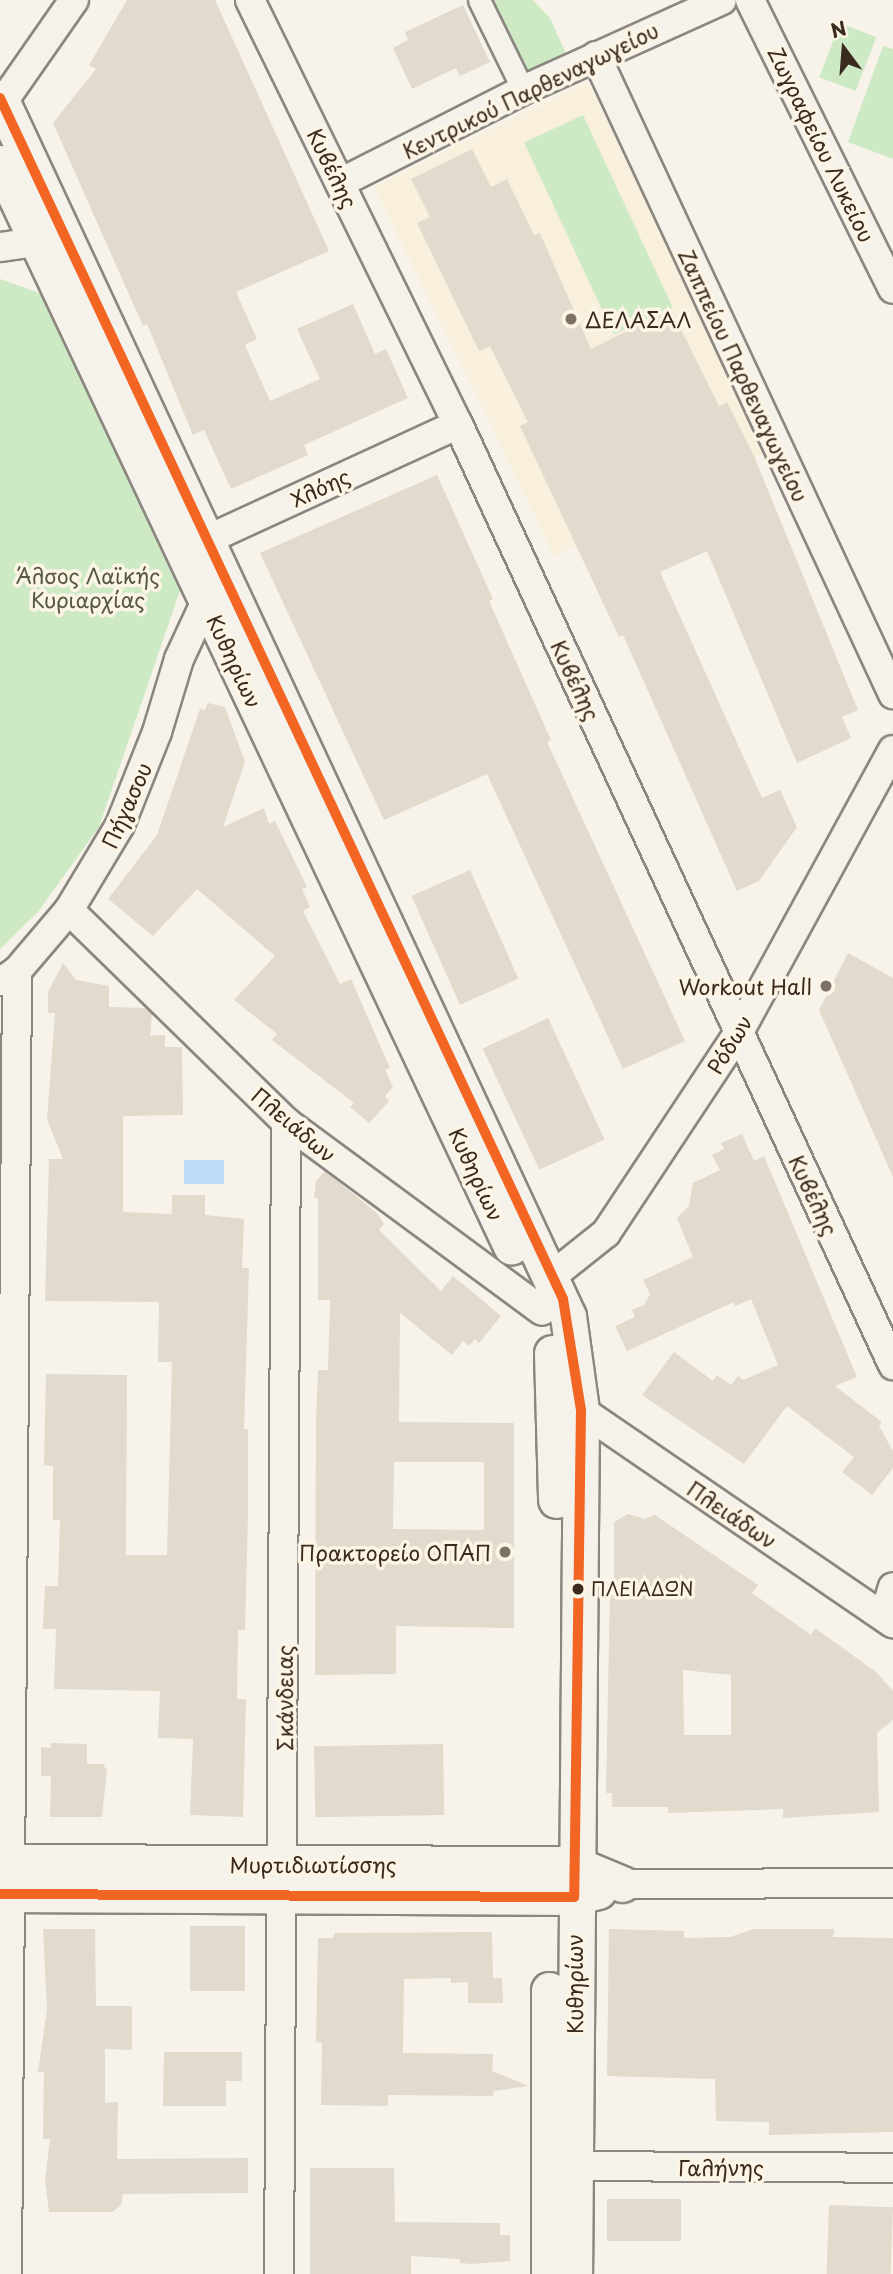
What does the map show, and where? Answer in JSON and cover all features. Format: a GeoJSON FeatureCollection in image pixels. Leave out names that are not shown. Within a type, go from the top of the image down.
{"type":"FeatureCollection","features":[{"type":"Feature","properties":{"kind":"street"},"geometry":{"type":"LineString","coordinates":[[1,103],[74,0]]}},
{"type":"Feature","properties":{"kind":"street","name":"Κυβέλης"},"geometry":{"type":"LineString","coordinates":[[250,0],[458,424],[893,1365]]}},
{"type":"Feature","properties":{"kind":"street"},"geometry":{"type":"LineString","coordinates":[[479,0],[523,90]]}},
{"type":"Feature","properties":{"kind":"street","name":"Κεντρικού Παρθεναγωγείου"},"geometry":{"type":"LineString","coordinates":[[340,183],[523,90],[722,0]]}},
{"type":"Feature","properties":{"kind":"street","name":"Ζωγραφείου Λυκείου"},"geometry":{"type":"LineString","coordinates":[[750,0],[893,289]]}},
{"type":"Feature","properties":{"kind":"street","name":"Ζαππείου Παρθεναγωγείου"},"geometry":{"type":"LineString","coordinates":[[596,57],[893,694]]}},
{"type":"Feature","properties":{"kind":"street","name":"Κυθηρίων"},"geometry":{"type":"LineString","coordinates":[[1,103],[195,545],[206,601],[549,1328],[555,1377],[563,1881],[562,2166],[574,2274]]}},
{"type":"Feature","properties":{"kind":"street","name":"Κυθηρίων"},"geometry":{"type":"LineString","coordinates":[[0,163],[37,242],[195,545],[552,1276],[568,1316],[581,1410],[563,1881]]}},
{"type":"Feature","properties":{"kind":"street"},"geometry":{"type":"LineString","coordinates":[[0,247],[37,242]]}},
{"type":"Feature","properties":{"kind":"street","name":"Χλόης"},"geometry":{"type":"LineString","coordinates":[[195,545],[458,424]]}},
{"type":"Feature","properties":{"kind":"street","name":"Πήγασου"},"geometry":{"type":"LineString","coordinates":[[8,977],[69,910],[120,825],[157,732],[179,659],[206,601]]}},
{"type":"Feature","properties":{"kind":"street","name":"Ρόδων"},"geometry":{"type":"LineString","coordinates":[[552,1276],[606,1233],[739,1032],[893,750]]}},
{"type":"Feature","properties":{"kind":"street","name":"Πλειάδων"},"geometry":{"type":"LineString","coordinates":[[69,910],[286,1122],[542,1311]]}},
{"type":"Feature","properties":{"kind":"street"},"geometry":{"type":"LineString","coordinates":[[7,2274],[5,1878],[8,977]]}},
{"type":"Feature","properties":{"kind":"street","name":"Σκάνδειας"},"geometry":{"type":"LineString","coordinates":[[279,2274],[286,1122]]}},
{"type":"Feature","properties":{"kind":"street","name":"Πλειάδων"},"geometry":{"type":"LineString","coordinates":[[581,1410],[889,1620]]}},
{"type":"Feature","properties":{"kind":"street"},"geometry":{"type":"LineString","coordinates":[[889,1620],[893,1587]]}},
{"type":"Feature","properties":{"kind":"street","name":"Μυρτιδιωτίσσης"},"geometry":{"type":"LineString","coordinates":[[5,1878],[563,1881],[622,1884],[893,1883]]}},
{"type":"Feature","properties":{"kind":"street","name":"Κυθηρίων"},"geometry":{"type":"LineString","coordinates":[[549,2274],[562,2166]]}},
{"type":"Feature","properties":{"kind":"street","name":"Γαλήνης"},"geometry":{"type":"LineString","coordinates":[[562,2166],[893,2168]]}},
{"type":"Feature","properties":{"kind":"shaded area","name":"ΔΕΛΑΣΑΛ"},"geometry":{"type":"Polygon","coordinates":[[[588,82],[768,451],[554,556],[374,186],[588,82]]]}},
{"type":"Feature","properties":{"kind":"green space"},"geometry":{"type":"Polygon","coordinates":[[[493,0],[533,0],[550,18],[568,58],[528,75],[493,0]]]}},
{"type":"Feature","properties":{"kind":"green space"},"geometry":{"type":"Polygon","coordinates":[[[840,23],[876,37],[856,91],[819,77],[840,23]]]}},
{"type":"Feature","properties":{"kind":"green space"},"geometry":{"type":"Polygon","coordinates":[[[883,46],[893,49],[893,159],[848,142],[883,46]]]}},
{"type":"Feature","properties":{"kind":"green space"},"geometry":{"type":"Polygon","coordinates":[[[583,115],[673,307],[614,335],[524,142],[583,115]]]}},
{"type":"Feature","properties":{"kind":"green space","name":"Άλσος Λαϊκής Κυριαρχίας"},"geometry":{"type":"Polygon","coordinates":[[[0,279],[48,296],[183,582],[99,827],[38,912],[0,949],[0,279]]]}},
{"type":"Feature","properties":{"kind":"water"},"geometry":{"type":"Polygon","coordinates":[[[184,1160],[224,1160],[224,1184],[184,1184],[184,1160]]]}},
{"type":"Feature","properties":{"kind":"building"},"geometry":{"type":"Polygon","coordinates":[[[127,0],[215,0],[329,251],[236,292],[257,339],[245,345],[270,401],[320,379],[297,329],[353,304],[375,354],[386,349],[408,398],[304,445],[308,455],[231,489],[204,430],[193,435],[147,324],[143,326],[53,123],[96,69],[89,65],[127,0]]]}},
{"type":"Feature","properties":{"kind":"building"},"geometry":{"type":"Polygon","coordinates":[[[463,5],[490,62],[460,76],[456,68],[412,89],[393,48],[408,40],[405,32],[463,5]]]}},
{"type":"Feature","properties":{"kind":"building"},"geometry":{"type":"Polygon","coordinates":[[[472,149],[491,187],[507,179],[534,235],[540,233],[591,349],[671,309],[719,406],[727,402],[754,456],[858,710],[842,717],[851,738],[797,763],[707,551],[660,572],[762,798],[780,790],[797,827],[759,881],[737,891],[623,635],[619,637],[520,426],[528,422],[490,346],[479,351],[417,223],[430,217],[411,179],[472,149]]]}},
{"type":"Feature","properties":{"kind":"building"},"geometry":{"type":"Polygon","coordinates":[[[437,475],[493,599],[489,601],[551,740],[547,742],[685,1041],[623,1069],[487,774],[384,820],[260,553],[437,475]]]}},
{"type":"Feature","properties":{"kind":"building"},"geometry":{"type":"Polygon","coordinates":[[[208,703],[225,707],[245,762],[223,827],[264,808],[269,824],[275,821],[307,887],[302,889],[310,907],[303,911],[340,984],[351,979],[390,1068],[385,1070],[393,1087],[385,1096],[389,1101],[369,1123],[350,1107],[354,1103],[272,1040],[277,1034],[234,1000],[275,956],[197,889],[153,936],[108,899],[157,835],[200,709],[205,710],[208,703]]]}},
{"type":"Feature","properties":{"kind":"building"},"geometry":{"type":"Polygon","coordinates":[[[470,870],[518,979],[460,1005],[412,896],[470,870]]]}},
{"type":"Feature","properties":{"kind":"building"},"geometry":{"type":"Polygon","coordinates":[[[848,953],[893,978],[893,1177],[819,1010],[848,953]]]}},
{"type":"Feature","properties":{"kind":"building"},"geometry":{"type":"Polygon","coordinates":[[[63,963],[76,980],[109,986],[109,1007],[146,1008],[152,1014],[150,1036],[165,1035],[165,1047],[182,1047],[183,1115],[123,1116],[123,1212],[172,1214],[172,1195],[205,1195],[205,1215],[244,1219],[242,1268],[249,1268],[244,1429],[248,1429],[248,1515],[245,1630],[238,1630],[237,1699],[246,1699],[243,1817],[190,1815],[193,1739],[158,1738],[160,1691],[54,1689],[56,1629],[43,1629],[45,1586],[58,1586],[60,1520],[53,1520],[53,1466],[44,1465],[46,1374],[127,1375],[126,1555],[167,1555],[172,1362],[158,1362],[159,1302],[45,1301],[49,1159],[63,1159],[47,1120],[55,1013],[48,1013],[48,992],[63,963]]]}},
{"type":"Feature","properties":{"kind":"building"},"geometry":{"type":"Polygon","coordinates":[[[548,1018],[605,1139],[539,1170],[483,1048],[548,1018]]]}},
{"type":"Feature","properties":{"kind":"building"},"geometry":{"type":"Polygon","coordinates":[[[742,1134],[754,1161],[764,1156],[857,1377],[835,1386],[882,1422],[879,1426],[893,1451],[893,1468],[872,1495],[842,1472],[854,1457],[787,1406],[744,1464],[642,1395],[674,1352],[713,1381],[717,1375],[731,1385],[738,1376],[743,1380],[778,1365],[751,1299],[735,1306],[734,1302],[627,1351],[615,1326],[635,1317],[632,1310],[644,1305],[650,1294],[643,1280],[693,1257],[677,1218],[689,1206],[693,1183],[720,1170],[712,1155],[724,1149],[721,1143],[742,1134]]]}},
{"type":"Feature","properties":{"kind":"building"},"geometry":{"type":"Polygon","coordinates":[[[325,1171],[378,1214],[384,1224],[379,1230],[441,1291],[453,1276],[501,1316],[479,1343],[475,1339],[469,1346],[463,1341],[452,1355],[400,1313],[399,1422],[514,1423],[514,1628],[396,1626],[396,1674],[315,1675],[318,1370],[328,1370],[330,1300],[318,1300],[318,1198],[314,1198],[316,1181],[325,1171]],[[394,1462],[393,1529],[484,1530],[484,1462],[394,1462]]]}},
{"type":"Feature","properties":{"kind":"building"},"geometry":{"type":"Polygon","coordinates":[[[628,1514],[645,1519],[655,1515],[758,1585],[752,1593],[811,1635],[815,1628],[876,1672],[893,1691],[893,1720],[877,1733],[879,1812],[783,1818],[783,1809],[668,1813],[668,1807],[612,1807],[612,1793],[606,1793],[614,1522],[628,1514]],[[683,1670],[684,1735],[731,1735],[731,1675],[683,1670]]]}},
{"type":"Feature","properties":{"kind":"building"},"geometry":{"type":"Polygon","coordinates":[[[51,1743],[87,1744],[87,1764],[103,1764],[107,1771],[102,1817],[50,1817],[51,1776],[41,1776],[41,1747],[51,1748],[51,1743]]]}},
{"type":"Feature","properties":{"kind":"building"},"geometry":{"type":"Polygon","coordinates":[[[443,1744],[444,1815],[315,1817],[314,1746],[443,1744]]]}},
{"type":"Feature","properties":{"kind":"building"},"geometry":{"type":"Polygon","coordinates":[[[190,1926],[245,1926],[245,1991],[190,1991],[190,1926]]]}},
{"type":"Feature","properties":{"kind":"building"},"geometry":{"type":"Polygon","coordinates":[[[43,1929],[95,1929],[96,2006],[132,2006],[132,2050],[105,2049],[105,2103],[118,2102],[117,2159],[248,2158],[248,2193],[123,2194],[121,2205],[112,2212],[49,2212],[45,2180],[50,2139],[43,2139],[44,2072],[38,2072],[47,2010],[43,1929]]]}},
{"type":"Feature","properties":{"kind":"building"},"geometry":{"type":"Polygon","coordinates":[[[609,1929],[684,1931],[684,1938],[730,1937],[754,1929],[834,1929],[833,1937],[893,1938],[893,2132],[769,2135],[769,2122],[716,2121],[715,2079],[607,2076],[609,1929]]]}},
{"type":"Feature","properties":{"kind":"building"},"geometry":{"type":"Polygon","coordinates":[[[492,1932],[493,1978],[502,1978],[503,2003],[468,2003],[468,1982],[451,1983],[451,1978],[404,1979],[403,2053],[493,2054],[492,2071],[529,2086],[494,2091],[493,2096],[388,2095],[388,2106],[321,2105],[322,2043],[316,2042],[318,1938],[333,1938],[335,1933],[492,1932]]]}},
{"type":"Feature","properties":{"kind":"building"},"geometry":{"type":"Polygon","coordinates":[[[164,2052],[242,2052],[242,2081],[226,2081],[226,2106],[163,2106],[164,2052]]]}},
{"type":"Feature","properties":{"kind":"building"},"geometry":{"type":"Polygon","coordinates":[[[310,2168],[394,2168],[395,2222],[500,2223],[500,2235],[510,2235],[510,2261],[471,2264],[460,2263],[460,2259],[411,2256],[411,2274],[310,2274],[310,2168]]]}},
{"type":"Feature","properties":{"kind":"building"},"geometry":{"type":"Polygon","coordinates":[[[607,2199],[681,2199],[681,2241],[607,2241],[607,2199]]]}},
{"type":"Feature","properties":{"kind":"building"},"geometry":{"type":"Polygon","coordinates":[[[829,2205],[893,2207],[891,2274],[827,2274],[829,2205]]]}},
{"type":"Feature","properties":{"kind":"transit line"},"geometry":{"type":"LineString","coordinates":[[0,98],[563,1299],[581,1410],[574,1897],[0,1894]]}},
{"type":"Feature","properties":{"kind":"place","name":"ΔΕΛΑΣΑΛ"},"geometry":{"type":"Point","coordinates":[571,319]}},
{"type":"Feature","properties":{"kind":"place","name":"Workout Hall"},"geometry":{"type":"Point","coordinates":[826,986]}},
{"type":"Feature","properties":{"kind":"place","name":"Πρακτορείο ΟΠΑΠ"},"geometry":{"type":"Point","coordinates":[505,1552]}},
{"type":"Feature","properties":{"kind":"place","name":"ΠΛΕΙΑΔΩΝ"},"geometry":{"type":"Point","coordinates":[578,1589]}}]}
